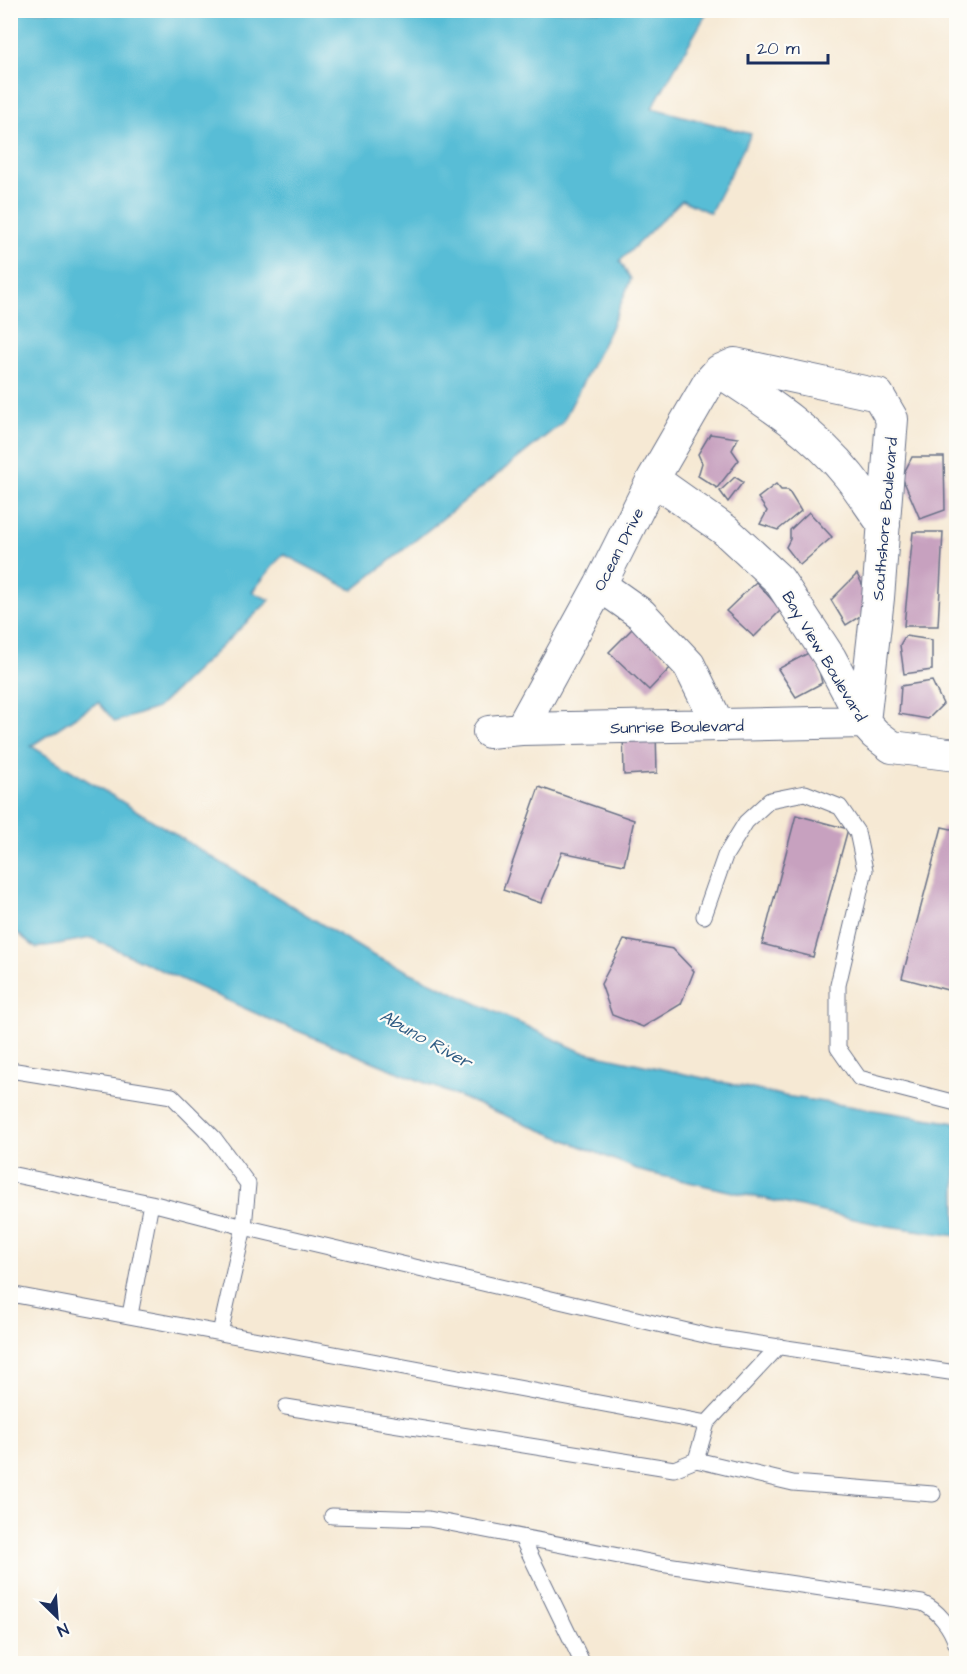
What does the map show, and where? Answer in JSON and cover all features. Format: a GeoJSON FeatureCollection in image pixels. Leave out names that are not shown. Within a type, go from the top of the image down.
{"type":"FeatureCollection","features":[{"type":"Feature","properties":{"kind":"street","name":"Southshore Boulevard"},"geometry":{"type":"LineString","coordinates":[[719,371],[735,364],[878,395],[892,419],[864,722]]}},
{"type":"Feature","properties":{"kind":"street","name":"Ocean Drive"},"geometry":{"type":"LineString","coordinates":[[521,729],[600,585],[654,479],[709,382],[719,371]]}},
{"type":"Feature","properties":{"kind":"street"},"geometry":{"type":"LineString","coordinates":[[719,371],[778,410],[814,440],[848,474],[884,525]]}},
{"type":"Feature","properties":{"kind":"street","name":"Bay View Boulevard"},"geometry":{"type":"LineString","coordinates":[[654,479],[725,530],[778,580],[830,658],[864,722],[875,734],[892,747],[957,755]]}},
{"type":"Feature","properties":{"kind":"street"},"geometry":{"type":"LineString","coordinates":[[600,585],[641,614],[689,665],[718,724]]}},
{"type":"Feature","properties":{"kind":"street","name":"Southshore Boulevard"},"geometry":{"type":"LineString","coordinates":[[830,658],[842,661],[854,659],[864,653],[872,643],[874,631]]}},
{"type":"Feature","properties":{"kind":"street","name":"Sunrise Boulevard"},"geometry":{"type":"LineString","coordinates":[[489,732],[521,729],[864,722]]}},
{"type":"Feature","properties":{"kind":"lane"},"geometry":{"type":"LineString","coordinates":[[704,916],[725,856],[746,822],[770,800],[805,793],[840,807],[857,832],[865,870],[838,985],[838,1048],[859,1078],[957,1102]]}},
{"type":"Feature","properties":{"kind":"lane"},"geometry":{"type":"LineString","coordinates":[[10,1070],[172,1096],[214,1138],[248,1184],[244,1227],[220,1333]]}},
{"type":"Feature","properties":{"kind":"lane"},"geometry":{"type":"LineString","coordinates":[[10,1174],[151,1203],[244,1227],[713,1336],[957,1373]]}},
{"type":"Feature","properties":{"kind":"lane"},"geometry":{"type":"LineString","coordinates":[[130,1315],[151,1203]]}},
{"type":"Feature","properties":{"kind":"lane"},"geometry":{"type":"LineString","coordinates":[[10,1294],[707,1423]]}},
{"type":"Feature","properties":{"kind":"lane"},"geometry":{"type":"LineString","coordinates":[[696,1461],[707,1423],[779,1346]]}},
{"type":"Feature","properties":{"kind":"lane"},"geometry":{"type":"LineString","coordinates":[[286,1407],[674,1469],[696,1461],[793,1483],[933,1494]]}},
{"type":"Feature","properties":{"kind":"lane"},"geometry":{"type":"LineString","coordinates":[[332,1516],[429,1519],[660,1564],[921,1603],[933,1608],[953,1634],[957,1644]]}},
{"type":"Feature","properties":{"kind":"lane"},"geometry":{"type":"LineString","coordinates":[[522,1538],[583,1664]]}},
{"type":"Feature","properties":{"kind":"water","name":"Abuno River"},"geometry":{"type":"Polygon","coordinates":[[[10,11],[708,11],[652,108],[751,134],[710,213],[682,200],[620,261],[631,279],[610,330],[562,423],[353,590],[283,554],[252,592],[270,600],[157,708],[115,722],[98,702],[31,746],[372,955],[580,1051],[785,1096],[956,1123],[956,1236],[881,1225],[644,1172],[266,1018],[91,938],[36,948],[11,928],[10,11]]]}},
{"type":"Feature","properties":{"kind":"building"},"geometry":{"type":"Polygon","coordinates":[[[710,434],[738,438],[732,450],[739,460],[717,488],[698,476],[702,463],[698,454],[710,434]]]}},
{"type":"Feature","properties":{"kind":"building"},"geometry":{"type":"Polygon","coordinates":[[[912,457],[944,457],[945,510],[920,519],[902,477],[912,457]]]}},
{"type":"Feature","properties":{"kind":"building"},"geometry":{"type":"Polygon","coordinates":[[[735,477],[743,482],[728,502],[720,491],[735,477]]]}},
{"type":"Feature","properties":{"kind":"building"},"geometry":{"type":"Polygon","coordinates":[[[776,484],[781,490],[788,490],[801,511],[778,530],[760,524],[767,511],[758,498],[776,484]]]}},
{"type":"Feature","properties":{"kind":"building"},"geometry":{"type":"Polygon","coordinates":[[[809,512],[832,537],[800,565],[786,547],[790,539],[790,530],[809,512]]]}},
{"type":"Feature","properties":{"kind":"building"},"geometry":{"type":"Polygon","coordinates":[[[913,532],[943,532],[938,626],[904,626],[913,532]]]}},
{"type":"Feature","properties":{"kind":"building"},"geometry":{"type":"Polygon","coordinates":[[[857,574],[868,596],[862,615],[846,625],[831,600],[857,574]]]}},
{"type":"Feature","properties":{"kind":"building"},"geometry":{"type":"Polygon","coordinates":[[[756,582],[781,610],[754,637],[726,611],[756,582]]]}},
{"type":"Feature","properties":{"kind":"building"},"geometry":{"type":"Polygon","coordinates":[[[635,626],[673,665],[649,690],[609,652],[635,626]]]}},
{"type":"Feature","properties":{"kind":"building"},"geometry":{"type":"Polygon","coordinates":[[[905,636],[932,640],[932,670],[904,674],[900,645],[905,636]]]}},
{"type":"Feature","properties":{"kind":"building"},"geometry":{"type":"Polygon","coordinates":[[[814,650],[822,683],[796,697],[778,669],[814,650]]]}},
{"type":"Feature","properties":{"kind":"building"},"geometry":{"type":"Polygon","coordinates":[[[932,681],[943,704],[928,719],[899,714],[901,686],[932,681]]]}},
{"type":"Feature","properties":{"kind":"building"},"geometry":{"type":"Polygon","coordinates":[[[656,731],[657,773],[624,775],[623,732],[656,731]]]}},
{"type":"Feature","properties":{"kind":"building"},"geometry":{"type":"Polygon","coordinates":[[[539,787],[634,820],[624,865],[562,852],[541,903],[503,890],[539,787]]]}},
{"type":"Feature","properties":{"kind":"building"},"geometry":{"type":"Polygon","coordinates":[[[796,815],[848,829],[813,957],[762,944],[796,815]]]}},
{"type":"Feature","properties":{"kind":"building"},"geometry":{"type":"Polygon","coordinates":[[[942,827],[956,830],[955,992],[902,978],[942,827]]]}},
{"type":"Feature","properties":{"kind":"building"},"geometry":{"type":"Polygon","coordinates":[[[624,940],[673,949],[694,971],[681,1004],[643,1027],[612,1015],[601,984],[624,940]]]}}]}
